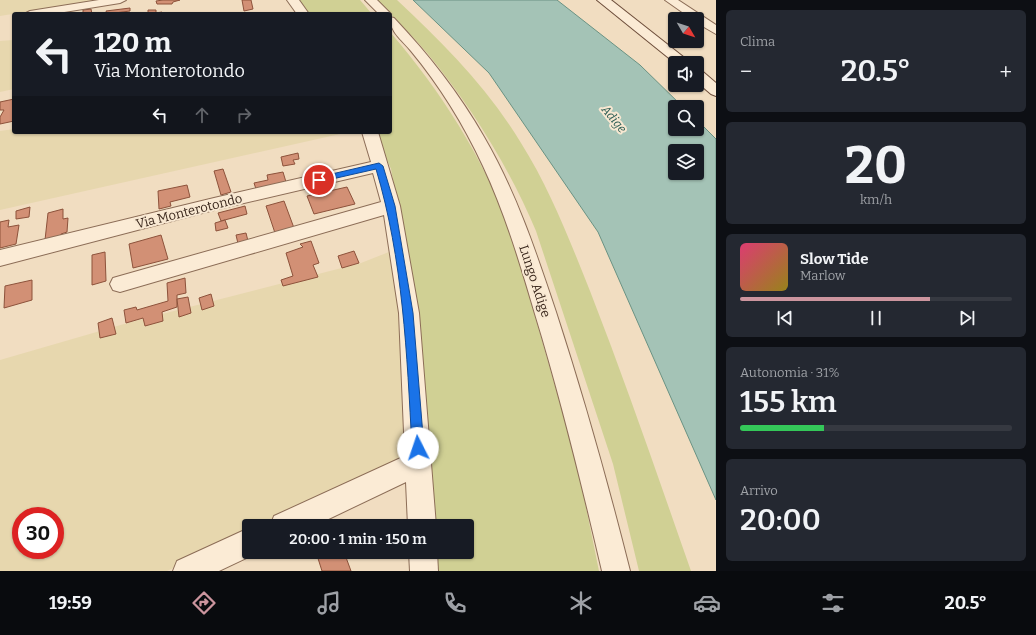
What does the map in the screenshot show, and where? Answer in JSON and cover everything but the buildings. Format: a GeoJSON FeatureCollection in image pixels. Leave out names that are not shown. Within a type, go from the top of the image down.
{"type":"FeatureCollection","features":[{"type":"Feature","properties":{"kind":"main road"},"geometry":{"type":"LineString","coordinates":[[603,0],[675,56]]}},
{"type":"Feature","properties":{"kind":"main road"},"geometry":{"type":"LineString","coordinates":[[704,80],[716,91]]}},
{"type":"Feature","properties":{"kind":"street"},"geometry":{"type":"LineString","coordinates":[[43,12],[120,0]]}},
{"type":"Feature","properties":{"kind":"street"},"geometry":{"type":"LineString","coordinates":[[293,0],[302,12]]}},
{"type":"Feature","properties":{"kind":"street"},"geometry":{"type":"LineString","coordinates":[[371,0],[382,12]]}},
{"type":"Feature","properties":{"kind":"street"},"geometry":{"type":"LineString","coordinates":[[671,0],[716,30]]}},
{"type":"Feature","properties":{"kind":"street","name":"Lungo Adige"},"geometry":{"type":"LineString","coordinates":[[392,22],[416,47],[450,94],[486,155],[523,242],[561,363],[616,571]]}},
{"type":"Feature","properties":{"kind":"street"},"geometry":{"type":"LineString","coordinates":[[371,134],[391,206],[409,313],[422,519]]}},
{"type":"Feature","properties":{"kind":"street","name":"Via Monterotondo"},"geometry":{"type":"LineString","coordinates":[[0,258],[214,204],[379,166]]}},
{"type":"Feature","properties":{"kind":"street"},"geometry":{"type":"LineString","coordinates":[[120,284],[391,206]]}},
{"type":"Feature","properties":{"kind":"street"},"geometry":{"type":"LineString","coordinates":[[299,519],[419,462]]}},
{"type":"Feature","properties":{"kind":"street"},"geometry":{"type":"LineString","coordinates":[[187,571],[242,545]]}},
{"type":"Feature","properties":{"kind":"street"},"geometry":{"type":"LineString","coordinates":[[423,559],[424,571]]}},
{"type":"Feature","properties":{"kind":"shaded area"},"geometry":{"type":"Polygon","coordinates":[[[0,0],[98,0],[24,12],[12,12],[12,14],[0,16],[0,0]]]}},
{"type":"Feature","properties":{"kind":"shaded area"},"geometry":{"type":"Polygon","coordinates":[[[12,40],[12,89],[0,92],[0,41],[12,40]]]}},
{"type":"Feature","properties":{"kind":"shaded area"},"geometry":{"type":"Polygon","coordinates":[[[12,129],[12,134],[340,134],[0,210],[0,131],[12,129]]]}},
{"type":"Feature","properties":{"kind":"shaded area"},"geometry":{"type":"Polygon","coordinates":[[[394,250],[411,454],[278,519],[242,519],[242,536],[167,571],[0,571],[0,360],[131,322],[361,263],[394,250]]]}},
{"type":"Feature","properties":{"kind":"green space"},"geometry":{"type":"Polygon","coordinates":[[[298,0],[360,0],[370,12],[307,12],[298,0]]]}},
{"type":"Feature","properties":{"kind":"green space"},"geometry":{"type":"Polygon","coordinates":[[[377,0],[397,0],[464,67],[508,123],[541,178],[559,216],[590,291],[629,395],[691,571],[639,571],[613,464],[536,231],[514,184],[474,116],[459,94],[421,46],[392,15],[392,12],[389,12],[377,0]]]}},
{"type":"Feature","properties":{"kind":"green space"},"geometry":{"type":"Polygon","coordinates":[[[392,34],[427,78],[460,127],[488,178],[511,232],[577,463],[599,571],[433,571],[432,559],[474,559],[474,519],[430,519],[414,300],[391,169],[376,134],[392,134],[392,34]]]}},
{"type":"Feature","properties":{"kind":"water","name":"Adige"},"geometry":{"type":"Polygon","coordinates":[[[413,0],[557,0],[640,65],[676,100],[668,100],[668,136],[704,136],[704,127],[716,139],[716,500],[598,232],[489,73],[413,0]]]}},
{"type":"Feature","properties":{"kind":"route"},"geometry":{"type":"LineString","coordinates":[[319,180],[379,166],[391,206],[409,313],[418,448]]}}]}
